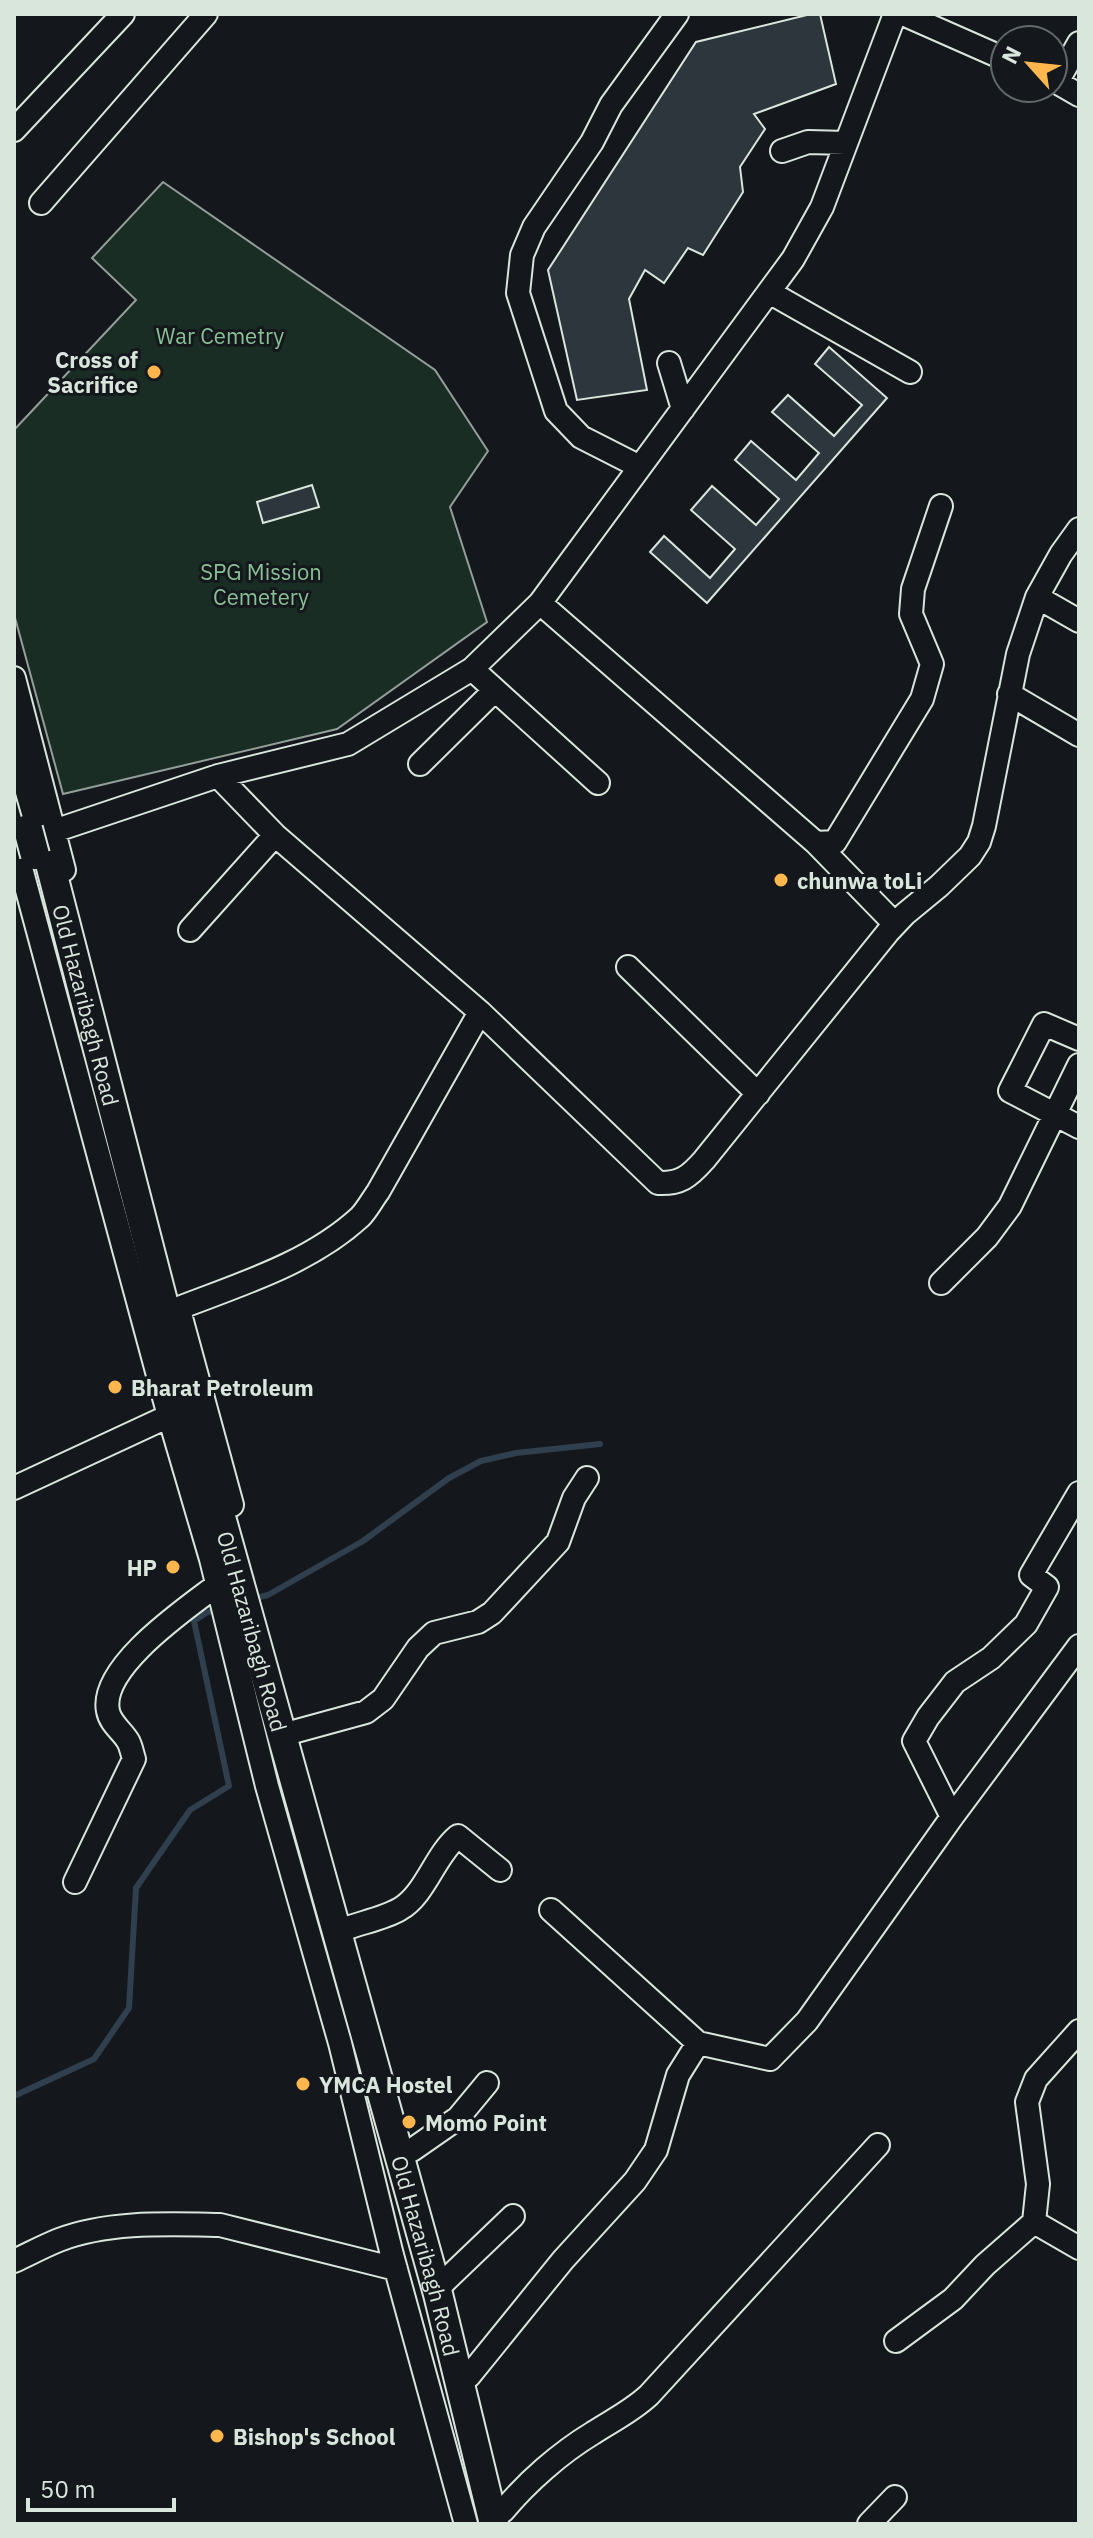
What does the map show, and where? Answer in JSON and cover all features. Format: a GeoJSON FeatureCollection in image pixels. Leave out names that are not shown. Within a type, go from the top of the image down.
{"type":"FeatureCollection","features":[{"type":"Feature","properties":{"kind":"main road","name":"Old Hazaribagh Road"},"geometry":{"type":"LineString","coordinates":[[14,736],[33,840]]}},
{"type":"Feature","properties":{"kind":"main road","name":"Old Hazaribagh Road"},"geometry":{"type":"LineString","coordinates":[[14,776],[178,1411],[237,1602],[321,1935],[429,2314],[497,2521]]}},
{"type":"Feature","properties":{"kind":"street"},"geometry":{"type":"LineString","coordinates":[[14,130],[123,14]]}},
{"type":"Feature","properties":{"kind":"street"},"geometry":{"type":"LineString","coordinates":[[41,203],[206,14]]}},
{"type":"Feature","properties":{"kind":"street"},"geometry":{"type":"LineString","coordinates":[[640,467],[581,437],[556,411],[518,293],[519,280],[522,255],[534,227],[592,142],[611,105],[677,14]]}},
{"type":"Feature","properties":{"kind":"street"},"geometry":{"type":"LineString","coordinates":[[33,840],[218,776],[348,744],[472,669],[540,603],[793,259],[822,207],[895,14]]}},
{"type":"Feature","properties":{"kind":"street"},"geometry":{"type":"LineString","coordinates":[[903,14],[989,52]]}},
{"type":"Feature","properties":{"kind":"street"},"geometry":{"type":"LineString","coordinates":[[782,151],[808,142],[846,143]]}},
{"type":"Feature","properties":{"kind":"street"},"geometry":{"type":"LineString","coordinates":[[769,292],[910,372]]}},
{"type":"Feature","properties":{"kind":"street"},"geometry":{"type":"LineString","coordinates":[[669,363],[683,409]]}},
{"type":"Feature","properties":{"kind":"street"},"geometry":{"type":"LineString","coordinates":[[816,843],[835,842],[922,699],[932,664],[911,614],[913,589],[941,506]]}},
{"type":"Feature","properties":{"kind":"street"},"geometry":{"type":"LineString","coordinates":[[218,776],[275,835],[480,1012],[658,1183],[676,1184],[690,1176],[895,924],[970,856],[979,842],[1009,694],[1037,597],[1079,529]]}},
{"type":"Feature","properties":{"kind":"street"},"geometry":{"type":"LineString","coordinates":[[1037,597],[1079,621]]}},
{"type":"Feature","properties":{"kind":"street"},"geometry":{"type":"LineString","coordinates":[[540,603],[816,843],[895,924]]}},
{"type":"Feature","properties":{"kind":"street"},"geometry":{"type":"LineString","coordinates":[[472,669],[598,783]]}},
{"type":"Feature","properties":{"kind":"street"},"geometry":{"type":"LineString","coordinates":[[14,678],[33,840],[169,1416],[237,1602],[293,1732],[412,2150],[469,2376],[497,2521]]}},
{"type":"Feature","properties":{"kind":"street"},"geometry":{"type":"LineString","coordinates":[[420,764],[495,690]]}},
{"type":"Feature","properties":{"kind":"street"},"geometry":{"type":"LineString","coordinates":[[1009,694],[1079,735]]}},
{"type":"Feature","properties":{"kind":"street"},"geometry":{"type":"LineString","coordinates":[[190,930],[275,835]]}},
{"type":"Feature","properties":{"kind":"street"},"geometry":{"type":"LineString","coordinates":[[33,840],[179,1308],[237,1602],[267,1786],[340,2043],[396,2269],[466,2524]]}},
{"type":"Feature","properties":{"kind":"street"},"geometry":{"type":"LineString","coordinates":[[628,967],[758,1094]]}},
{"type":"Feature","properties":{"kind":"street"},"geometry":{"type":"LineString","coordinates":[[179,1308],[281,1267],[316,1249],[362,1216],[480,1012]]}},
{"type":"Feature","properties":{"kind":"street"},"geometry":{"type":"LineString","coordinates":[[1079,1039],[1044,1024],[1010,1091],[1079,1127]]}},
{"type":"Feature","properties":{"kind":"street"},"geometry":{"type":"LineString","coordinates":[[941,1283],[987,1237],[1010,1206],[1079,1065]]}},
{"type":"Feature","properties":{"kind":"street"},"geometry":{"type":"LineString","coordinates":[[14,1488],[169,1416]]}},
{"type":"Feature","properties":{"kind":"street"},"geometry":{"type":"LineString","coordinates":[[293,1732],[366,1712],[383,1699],[418,1648],[434,1633],[478,1622],[492,1613],[558,1542],[574,1498],[587,1478]]}},
{"type":"Feature","properties":{"kind":"street"},"geometry":{"type":"LineString","coordinates":[[952,1817],[914,1741],[955,1682],[991,1658],[1026,1624],[1047,1587],[1031,1575],[1079,1493]]}},
{"type":"Feature","properties":{"kind":"street"},"geometry":{"type":"LineString","coordinates":[[75,1882],[134,1759],[130,1743],[108,1711],[108,1697],[116,1678],[141,1644],[237,1602]]}},
{"type":"Feature","properties":{"kind":"street"},"geometry":{"type":"LineString","coordinates":[[551,1910],[698,2043],[770,2059],[807,2021],[952,1817],[1079,1646]]}},
{"type":"Feature","properties":{"kind":"street"},"geometry":{"type":"LineString","coordinates":[[347,1928],[402,1908],[413,1897],[446,1846],[458,1836],[500,1870]]}},
{"type":"Feature","properties":{"kind":"street"},"geometry":{"type":"LineString","coordinates":[[896,2341],[953,2299],[985,2265],[1034,2222],[1038,2184],[1027,2102],[1036,2079],[1079,2031]]}},
{"type":"Feature","properties":{"kind":"street"},"geometry":{"type":"LineString","coordinates":[[469,2376],[563,2260],[635,2181],[656,2150],[678,2075],[698,2043]]}},
{"type":"Feature","properties":{"kind":"street"},"geometry":{"type":"LineString","coordinates":[[412,2150],[458,2118],[487,2083]]}},
{"type":"Feature","properties":{"kind":"street"},"geometry":{"type":"LineString","coordinates":[[497,2521],[520,2490],[576,2445],[632,2410],[649,2395],[878,2145]]}},
{"type":"Feature","properties":{"kind":"street"},"geometry":{"type":"LineString","coordinates":[[444,2282],[513,2216]]}},
{"type":"Feature","properties":{"kind":"street"},"geometry":{"type":"LineString","coordinates":[[1034,2222],[1079,2248]]}},
{"type":"Feature","properties":{"kind":"street"},"geometry":{"type":"LineString","coordinates":[[14,2261],[60,2239],[89,2232],[115,2228],[220,2225],[396,2269]]}},
{"type":"Feature","properties":{"kind":"street"},"geometry":{"type":"LineString","coordinates":[[869,2524],[895,2497]]}},
{"type":"Feature","properties":{"kind":"green space","name":"SPG Mission Cemetery"},"geometry":{"type":"Polygon","coordinates":[[[163,182],[435,370],[488,451],[450,507],[487,622],[337,729],[63,794],[14,614],[14,430],[136,300],[92,258],[163,182]]]}},
{"type":"Feature","properties":{"kind":"building"},"geometry":{"type":"Polygon","coordinates":[[[820,14],[836,84],[754,114],[765,129],[740,167],[743,192],[703,255],[688,248],[664,283],[645,270],[629,299],[647,390],[577,400],[548,270],[696,42],[820,14]]]}},
{"type":"Feature","properties":{"kind":"building"},"geometry":{"type":"Polygon","coordinates":[[[829,347],[887,398],[707,603],[650,552],[664,536],[710,578],[735,549],[691,510],[712,486],[756,525],[779,499],[735,460],[751,441],[796,480],[819,453],[772,412],[788,395],[834,436],[862,405],[815,364],[829,347]]]}},
{"type":"Feature","properties":{"kind":"building"},"geometry":{"type":"Polygon","coordinates":[[[312,485],[319,507],[263,523],[257,502],[312,485]]]}},
{"type":"Feature","properties":{"kind":"waterway"},"geometry":{"type":"LineString","coordinates":[[252,1599],[268,1595],[363,1541],[449,1478],[481,1461],[516,1453],[600,1444]]}},
{"type":"Feature","properties":{"kind":"waterway"},"geometry":{"type":"LineString","coordinates":[[14,2096],[94,2059],[129,2008],[136,1888],[190,1810],[229,1786],[194,1621],[219,1609]]}},
{"type":"Feature","properties":{"kind":"place","name":"Cross of Sacrifice"},"geometry":{"type":"Point","coordinates":[154,372]}},
{"type":"Feature","properties":{"kind":"place","name":"chunwa toLi"},"geometry":{"type":"Point","coordinates":[781,880]}},
{"type":"Feature","properties":{"kind":"place","name":"Bharat Petroleum"},"geometry":{"type":"Point","coordinates":[115,1387]}},
{"type":"Feature","properties":{"kind":"place","name":"HP"},"geometry":{"type":"Point","coordinates":[173,1567]}},
{"type":"Feature","properties":{"kind":"place","name":"YMCA Hostel"},"geometry":{"type":"Point","coordinates":[303,2084]}},
{"type":"Feature","properties":{"kind":"place","name":"Momo Point"},"geometry":{"type":"Point","coordinates":[409,2122]}},
{"type":"Feature","properties":{"kind":"place","name":"Bishop's School"},"geometry":{"type":"Point","coordinates":[217,2436]}},
{"type":"Feature","properties":{"kind":"park label","name":"War Cemetry"},"geometry":{"type":"Point","coordinates":[220,335]}}]}
